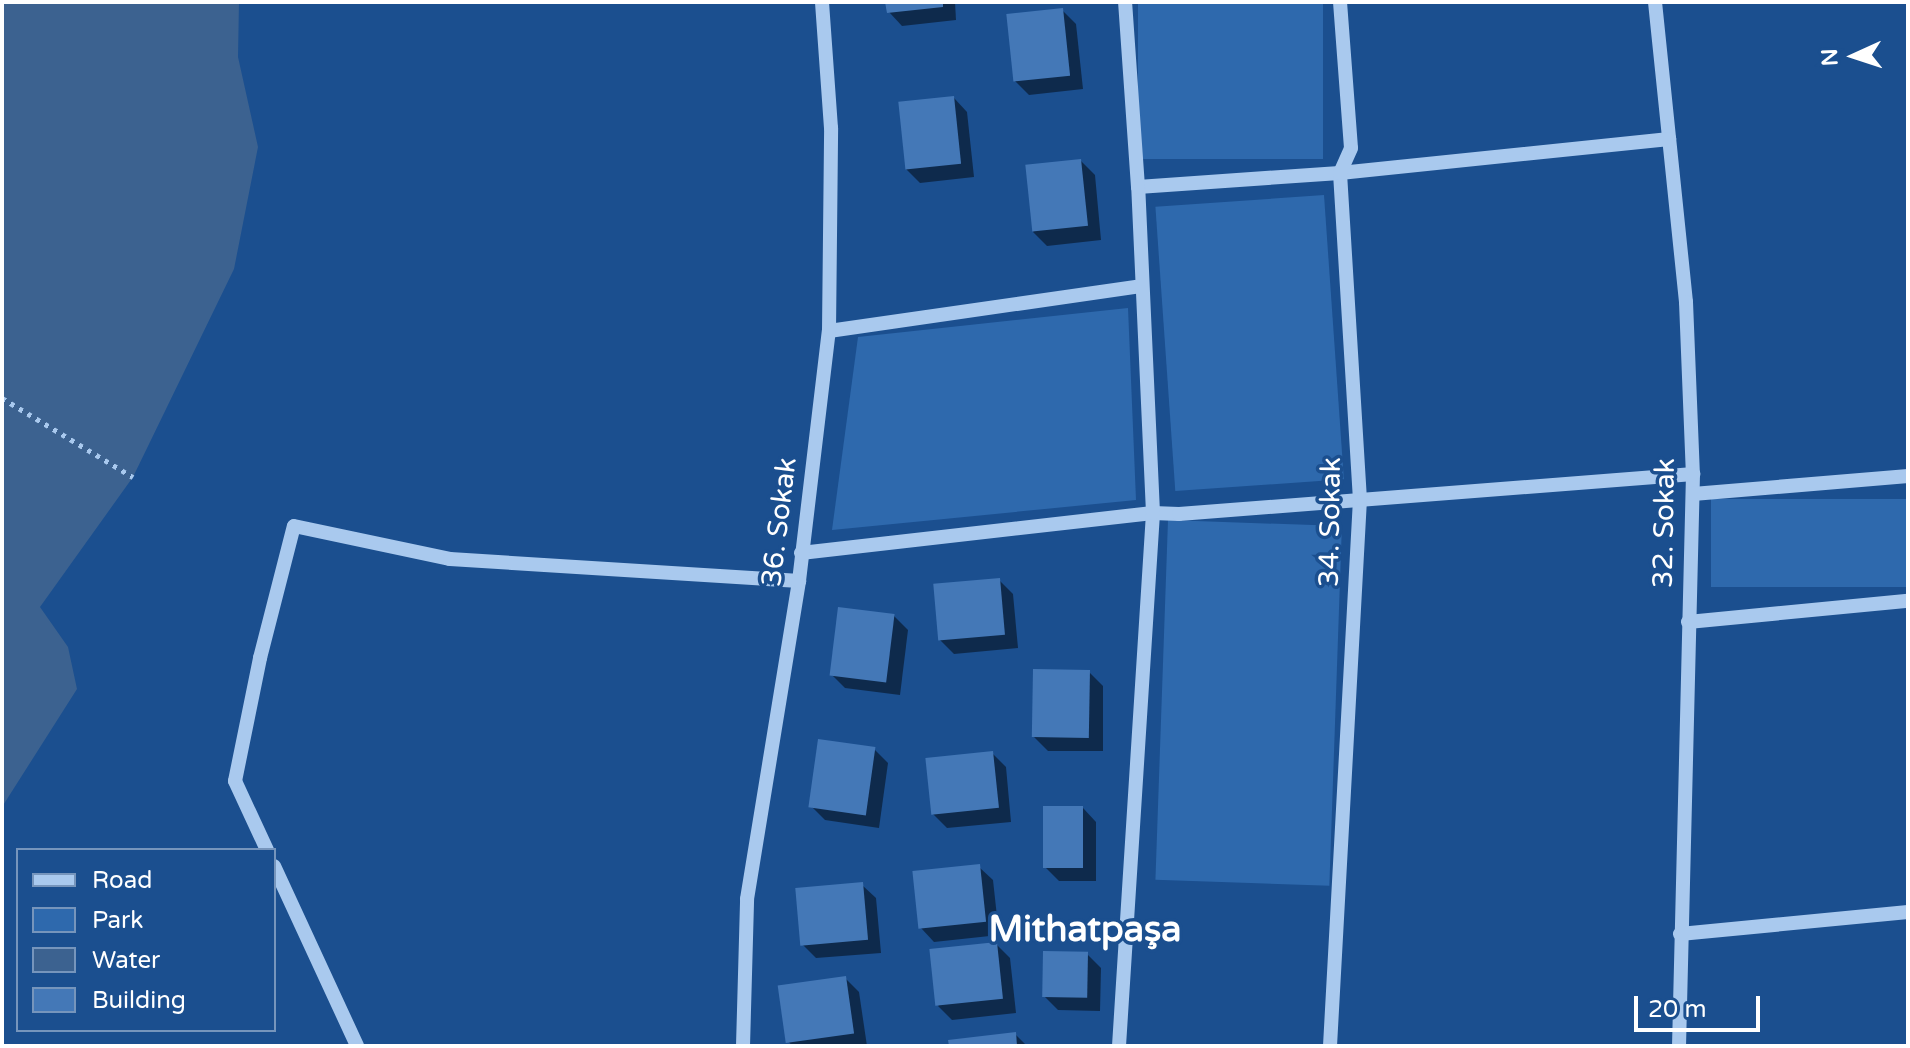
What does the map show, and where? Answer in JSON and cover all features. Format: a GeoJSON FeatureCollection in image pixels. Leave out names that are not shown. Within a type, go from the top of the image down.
{"type":"FeatureCollection","features":[{"type":"Feature","properties":{"kind":"street","name":"36. Sokak"},"geometry":{"type":"LineString","coordinates":[[743,1046],[747,899],[799,581],[829,331],[831,128],[822,2]]}},
{"type":"Feature","properties":{"kind":"street"},"geometry":{"type":"LineString","coordinates":[[1119,1046],[1153,513],[1138,187],[1125,2]]}},
{"type":"Feature","properties":{"kind":"street","name":"34. Sokak"},"geometry":{"type":"LineString","coordinates":[[1330,1046],[1360,500],[1340,173],[1351,148],[1340,2]]}},
{"type":"Feature","properties":{"kind":"street","name":"32. Sokak"},"geometry":{"type":"LineString","coordinates":[[1655,2],[1686,302],[1693,474],[1679,1046]]}},
{"type":"Feature","properties":{"kind":"street"},"geometry":{"type":"LineString","coordinates":[[1138,187],[1340,173],[1669,139]]}},
{"type":"Feature","properties":{"kind":"street"},"geometry":{"type":"LineString","coordinates":[[829,331],[1141,286]]}},
{"type":"Feature","properties":{"kind":"street"},"geometry":{"type":"LineString","coordinates":[[801,553],[1153,513],[1179,514],[1693,474]]}},
{"type":"Feature","properties":{"kind":"street"},"geometry":{"type":"LineString","coordinates":[[1693,494],[1908,476]]}},
{"type":"Feature","properties":{"kind":"street"},"geometry":{"type":"LineString","coordinates":[[266,848],[235,781],[260,658],[294,526],[450,559],[799,581]]}},
{"type":"Feature","properties":{"kind":"street"},"geometry":{"type":"LineString","coordinates":[[1688,622],[1908,601]]}},
{"type":"Feature","properties":{"kind":"street"},"geometry":{"type":"LineString","coordinates":[[276,870],[357,1046]]}},
{"type":"Feature","properties":{"kind":"street"},"geometry":{"type":"LineString","coordinates":[[1680,934],[1908,912]]}},
{"type":"Feature","properties":{"kind":"path"},"geometry":{"type":"LineString","coordinates":[[2,398],[133,477]]}},
{"type":"Feature","properties":{"kind":"green space"},"geometry":{"type":"Polygon","coordinates":[[[1138,2],[1323,2],[1323,159],[1138,159],[1138,2]]]}},
{"type":"Feature","properties":{"kind":"green space"},"geometry":{"type":"Polygon","coordinates":[[[1324,195],[1344,479],[1175,491],[1155,207],[1324,195]]]}},
{"type":"Feature","properties":{"kind":"green space"},"geometry":{"type":"Polygon","coordinates":[[[1128,308],[1136,500],[832,530],[858,337],[1128,308]]]}},
{"type":"Feature","properties":{"kind":"green space"},"geometry":{"type":"Polygon","coordinates":[[[1711,499],[1908,499],[1908,587],[1711,587],[1711,499]]]}},
{"type":"Feature","properties":{"kind":"green space"},"geometry":{"type":"Polygon","coordinates":[[[1168,520],[1342,526],[1329,886],[1155,880],[1168,520]]]}},
{"type":"Feature","properties":{"kind":"water"},"geometry":{"type":"Polygon","coordinates":[[[2,2],[239,2],[238,57],[258,147],[234,269],[133,477],[40,607],[68,647],[77,689],[2,807],[2,2]]]}},
{"type":"Feature","properties":{"kind":"building"},"geometry":{"type":"Polygon","coordinates":[[[885,2],[943,2],[943,7],[887,13],[885,2]]]}},
{"type":"Feature","properties":{"kind":"building"},"geometry":{"type":"Polygon","coordinates":[[[1063,8],[1070,76],[1013,82],[1006,14],[1063,8]]]}},
{"type":"Feature","properties":{"kind":"building"},"geometry":{"type":"Polygon","coordinates":[[[954,96],[961,164],[905,169],[898,102],[954,96]]]}},
{"type":"Feature","properties":{"kind":"building"},"geometry":{"type":"Polygon","coordinates":[[[1081,159],[1088,226],[1032,231],[1025,165],[1081,159]]]}},
{"type":"Feature","properties":{"kind":"building"},"geometry":{"type":"Polygon","coordinates":[[[1000,578],[1005,635],[938,641],[933,584],[1000,578]]]}},
{"type":"Feature","properties":{"kind":"building"},"geometry":{"type":"Polygon","coordinates":[[[838,607],[895,614],[886,682],[830,675],[838,607]]]}},
{"type":"Feature","properties":{"kind":"building"},"geometry":{"type":"Polygon","coordinates":[[[1033,669],[1090,670],[1089,738],[1032,737],[1033,669]]]}},
{"type":"Feature","properties":{"kind":"building"},"geometry":{"type":"Polygon","coordinates":[[[818,739],[875,747],[866,815],[808,807],[818,739]]]}},
{"type":"Feature","properties":{"kind":"building"},"geometry":{"type":"Polygon","coordinates":[[[993,751],[999,808],[931,815],[925,758],[993,751]]]}},
{"type":"Feature","properties":{"kind":"building"},"geometry":{"type":"Polygon","coordinates":[[[1043,806],[1083,806],[1083,868],[1043,868],[1043,806]]]}},
{"type":"Feature","properties":{"kind":"building"},"geometry":{"type":"Polygon","coordinates":[[[980,864],[986,922],[918,929],[912,871],[980,864]]]}},
{"type":"Feature","properties":{"kind":"building"},"geometry":{"type":"Polygon","coordinates":[[[863,882],[868,940],[800,946],[795,888],[863,882]]]}},
{"type":"Feature","properties":{"kind":"building"},"geometry":{"type":"Polygon","coordinates":[[[997,942],[1003,999],[935,1006],[929,949],[997,942]]]}},
{"type":"Feature","properties":{"kind":"building"},"geometry":{"type":"Polygon","coordinates":[[[1043,951],[1088,952],[1087,998],[1042,997],[1043,951]]]}},
{"type":"Feature","properties":{"kind":"building"},"geometry":{"type":"Polygon","coordinates":[[[846,976],[854,1033],[786,1043],[778,986],[846,976]]]}},
{"type":"Feature","properties":{"kind":"building"},"geometry":{"type":"Polygon","coordinates":[[[1016,1032],[1017,1046],[949,1046],[948,1040],[1016,1032]]]}},
{"type":"Feature","properties":{"kind":"district","name":"Mithatpaşa"},"geometry":{"type":"Point","coordinates":[1085,930]}}]}
